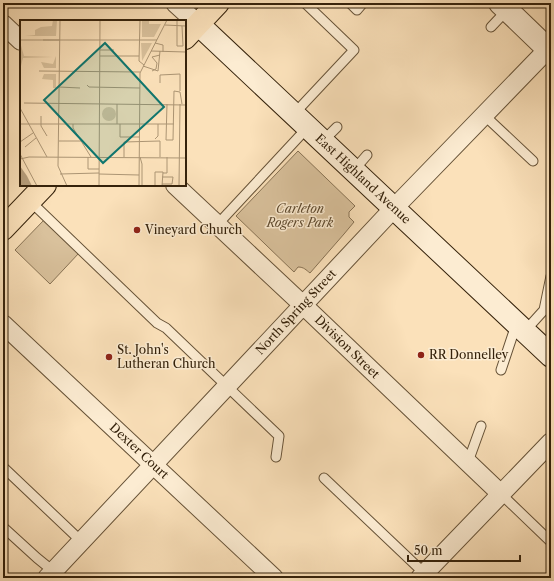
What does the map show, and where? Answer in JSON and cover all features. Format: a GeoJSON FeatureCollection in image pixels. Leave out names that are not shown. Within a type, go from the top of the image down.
{"type":"FeatureCollection","features":[{"type":"Feature","properties":{"kind":"main road"},"geometry":{"type":"LineString","coordinates":[[192,31],[218,3]]}},
{"type":"Feature","properties":{"kind":"main road"},"geometry":{"type":"LineString","coordinates":[[504,6],[550,49]]}},
{"type":"Feature","properties":{"kind":"main road","name":"East Highland Avenue"},"geometry":{"type":"LineString","coordinates":[[192,31],[361,163],[394,208],[551,356]]}},
{"type":"Feature","properties":{"kind":"main road"},"geometry":{"type":"LineString","coordinates":[[3,229],[44,186]]}},
{"type":"Feature","properties":{"kind":"street","name":"East Highland Avenue"},"geometry":{"type":"LineString","coordinates":[[175,3],[185,20]]}},
{"type":"Feature","properties":{"kind":"street","name":"East Highland Avenue"},"geometry":{"type":"LineString","coordinates":[[186,21],[192,31]]}},
{"type":"Feature","properties":{"kind":"street"},"geometry":{"type":"LineString","coordinates":[[3,24],[20,40]]}},
{"type":"Feature","properties":{"kind":"street","name":"North Spring Street"},"geometry":{"type":"LineString","coordinates":[[50,575],[394,208],[484,114],[550,49]]}},
{"type":"Feature","properties":{"kind":"street","name":"Division Street"},"geometry":{"type":"LineString","coordinates":[[176,186],[501,494]]}},
{"type":"Feature","properties":{"kind":"street","name":"Dexter Court"},"geometry":{"type":"LineString","coordinates":[[3,324],[274,578]]}},
{"type":"Feature","properties":{"kind":"street"},"geometry":{"type":"LineString","coordinates":[[422,576],[551,442]]}},
{"type":"Feature","properties":{"kind":"lane"},"geometry":{"type":"LineString","coordinates":[[217,224],[316,127],[354,50],[305,3]]}},
{"type":"Feature","properties":{"kind":"lane"},"geometry":{"type":"LineString","coordinates":[[350,3],[357,10],[363,3]]}},
{"type":"Feature","properties":{"kind":"lane"},"geometry":{"type":"LineString","coordinates":[[491,27],[504,6]]}},
{"type":"Feature","properties":{"kind":"lane"},"geometry":{"type":"LineString","coordinates":[[484,114],[533,161]]}},
{"type":"Feature","properties":{"kind":"lane"},"geometry":{"type":"LineString","coordinates":[[30,201],[157,323],[166,328],[278,436],[276,457]]}},
{"type":"Feature","properties":{"kind":"lane"},"geometry":{"type":"LineString","coordinates":[[501,370],[521,327],[544,310],[551,276]]}},
{"type":"Feature","properties":{"kind":"lane"},"geometry":{"type":"LineString","coordinates":[[468,462],[481,426]]}},
{"type":"Feature","properties":{"kind":"lane"},"geometry":{"type":"LineString","coordinates":[[3,467],[81,541]]}},
{"type":"Feature","properties":{"kind":"lane"},"geometry":{"type":"LineString","coordinates":[[324,478],[422,576]]}},
{"type":"Feature","properties":{"kind":"lane"},"geometry":{"type":"LineString","coordinates":[[501,494],[551,542]]}},
{"type":"Feature","properties":{"kind":"lane"},"geometry":{"type":"LineString","coordinates":[[3,527],[37,558],[50,575]]}},
{"type":"Feature","properties":{"kind":"green space","name":"Carleton Rogers Park"},"geometry":{"type":"Polygon","coordinates":[[[298,151],[355,206],[349,212],[349,217],[354,222],[310,273],[303,268],[298,267],[294,272],[236,216],[298,151]]]}},
{"type":"Feature","properties":{"kind":"green space"},"geometry":{"type":"Polygon","coordinates":[[[44,220],[79,253],[50,284],[15,250],[44,220]]]}},
{"type":"Feature","properties":{"kind":"place","name":"Vineyard Church"},"geometry":{"type":"Point","coordinates":[137,230]}},
{"type":"Feature","properties":{"kind":"place","name":"RR Donnelley"},"geometry":{"type":"Point","coordinates":[421,355]}},
{"type":"Feature","properties":{"kind":"place","name":"St. John's Lutheran Church"},"geometry":{"type":"Point","coordinates":[109,357]}}]}
